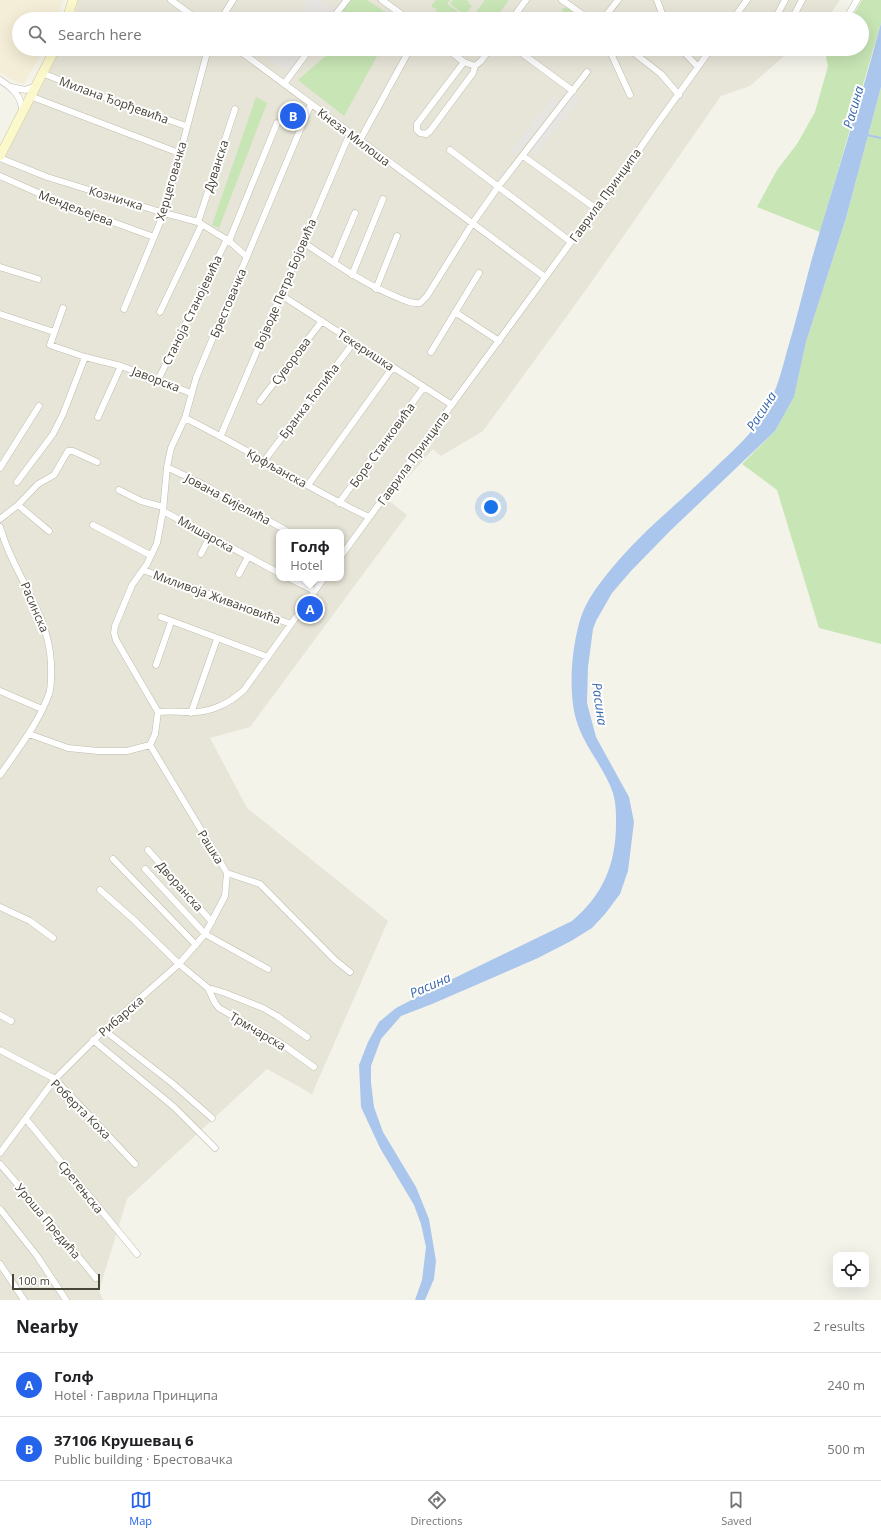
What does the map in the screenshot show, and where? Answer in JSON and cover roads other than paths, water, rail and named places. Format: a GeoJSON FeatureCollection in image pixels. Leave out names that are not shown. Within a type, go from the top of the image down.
{"type":"FeatureCollection","features":[{"type":"Feature","properties":{"kind":"street"},"geometry":{"type":"LineString","coordinates":[[69,12],[73,0]]}},
{"type":"Feature","properties":{"kind":"street"},"geometry":{"type":"LineString","coordinates":[[171,0],[187,12]]}},
{"type":"Feature","properties":{"kind":"street"},"geometry":{"type":"LineString","coordinates":[[225,12],[233,0]]}},
{"type":"Feature","properties":{"kind":"street"},"geometry":{"type":"LineString","coordinates":[[338,12],[347,0]]}},
{"type":"Feature","properties":{"kind":"street"},"geometry":{"type":"LineString","coordinates":[[382,0],[398,12]]}},
{"type":"Feature","properties":{"kind":"street"},"geometry":{"type":"LineString","coordinates":[[517,12],[526,0]]}},
{"type":"Feature","properties":{"kind":"street"},"geometry":{"type":"LineString","coordinates":[[562,0],[579,12]]}},
{"type":"Feature","properties":{"kind":"street"},"geometry":{"type":"LineString","coordinates":[[609,12],[618,0]]}},
{"type":"Feature","properties":{"kind":"street"},"geometry":{"type":"LineString","coordinates":[[657,0],[661,12]]}},
{"type":"Feature","properties":{"kind":"street"},"geometry":{"type":"LineString","coordinates":[[738,12],[747,0]]}},
{"type":"Feature","properties":{"kind":"street"},"geometry":{"type":"LineString","coordinates":[[778,12],[784,0]]}},
{"type":"Feature","properties":{"kind":"street"},"geometry":{"type":"LineString","coordinates":[[796,12],[802,0]]}},
{"type":"Feature","properties":{"kind":"street"},"geometry":{"type":"LineString","coordinates":[[850,12],[857,0]]}},
{"type":"Feature","properties":{"kind":"street"},"geometry":{"type":"LineString","coordinates":[[0,157],[50,56]]}},
{"type":"Feature","properties":{"kind":"street","name":"Херцеговачка"},"geometry":{"type":"LineString","coordinates":[[124,309],[164,213],[186,126],[206,56]]}},
{"type":"Feature","properties":{"kind":"street","name":"Кнеза Милоша"},"geometry":{"type":"LineString","coordinates":[[246,56],[545,277]]}},
{"type":"Feature","properties":{"kind":"street"},"geometry":{"type":"LineString","coordinates":[[284,84],[305,56]]}},
{"type":"Feature","properties":{"kind":"street"},"geometry":{"type":"LineString","coordinates":[[360,140],[406,56]]}},
{"type":"Feature","properties":{"kind":"street"},"geometry":{"type":"LineString","coordinates":[[456,56],[464,62],[475,66]]}},
{"type":"Feature","properties":{"kind":"street"},"geometry":{"type":"LineString","coordinates":[[464,62],[417,124],[417,130],[420,133],[424,134],[430,132],[473,73],[475,66],[485,56]]}},
{"type":"Feature","properties":{"kind":"street"},"geometry":{"type":"LineString","coordinates":[[526,56],[573,91]]}},
{"type":"Feature","properties":{"kind":"street"},"geometry":{"type":"LineString","coordinates":[[612,56],[630,95]]}},
{"type":"Feature","properties":{"kind":"street"},"geometry":{"type":"LineString","coordinates":[[638,56],[661,74],[678,95]]}},
{"type":"Feature","properties":{"kind":"street"},"geometry":{"type":"LineString","coordinates":[[688,56],[698,67]]}},
{"type":"Feature","properties":{"kind":"street","name":"Гаврила Принципа"},"geometry":{"type":"LineString","coordinates":[[344,552],[571,242],[598,210],[706,56]]}},
{"type":"Feature","properties":{"kind":"street"},"geometry":{"type":"LineString","coordinates":[[303,242],[352,275],[376,289],[409,302],[420,303],[427,296],[472,224],[498,187],[587,72]]}},
{"type":"Feature","properties":{"kind":"street","name":"Милана Ђорђевића"},"geometry":{"type":"LineString","coordinates":[[42,73],[100,96],[186,126]]}},
{"type":"Feature","properties":{"kind":"street"},"geometry":{"type":"LineString","coordinates":[[0,80],[18,95],[22,113]]}},
{"type":"Feature","properties":{"kind":"street"},"geometry":{"type":"LineString","coordinates":[[9,86],[25,90],[36,86]]}},
{"type":"Feature","properties":{"kind":"street"},"geometry":{"type":"LineString","coordinates":[[30,96],[179,153]]}},
{"type":"Feature","properties":{"kind":"street","name":"Брестовачка"},"geometry":{"type":"LineString","coordinates":[[158,712],[121,648],[114,633],[115,626],[127,595],[143,570],[156,543],[163,509],[167,467],[171,448],[185,418],[196,378],[311,104]]}},
{"type":"Feature","properties":{"kind":"street","name":"Дуванска"},"geometry":{"type":"LineString","coordinates":[[160,312],[200,223],[235,109]]}},
{"type":"Feature","properties":{"kind":"street","name":"Станоја Станојевића"},"geometry":{"type":"LineString","coordinates":[[158,380],[228,240],[277,123]]}},
{"type":"Feature","properties":{"kind":"street","name":"Војводе Петра Бојовића"},"geometry":{"type":"LineString","coordinates":[[221,436],[350,133]]}},
{"type":"Feature","properties":{"kind":"street"},"geometry":{"type":"LineString","coordinates":[[450,150],[571,242]]}},
{"type":"Feature","properties":{"kind":"street"},"geometry":{"type":"LineString","coordinates":[[523,156],[598,210]]}},
{"type":"Feature","properties":{"kind":"street","name":"Козничка"},"geometry":{"type":"LineString","coordinates":[[0,157],[47,177],[200,223],[228,240],[247,257]]}},
{"type":"Feature","properties":{"kind":"street","name":"Мендељејева"},"geometry":{"type":"LineString","coordinates":[[0,176],[63,204],[154,237]]}},
{"type":"Feature","properties":{"kind":"street"},"geometry":{"type":"LineString","coordinates":[[352,275],[383,199]]}},
{"type":"Feature","properties":{"kind":"street"},"geometry":{"type":"LineString","coordinates":[[334,263],[355,213]]}},
{"type":"Feature","properties":{"kind":"street"},"geometry":{"type":"LineString","coordinates":[[376,289],[397,236]]}},
{"type":"Feature","properties":{"kind":"street"},"geometry":{"type":"LineString","coordinates":[[0,267],[38,278]]}},
{"type":"Feature","properties":{"kind":"street"},"geometry":{"type":"LineString","coordinates":[[431,352],[479,273]]}},
{"type":"Feature","properties":{"kind":"street","name":"Текеришка"},"geometry":{"type":"LineString","coordinates":[[281,295],[452,405]]}},
{"type":"Feature","properties":{"kind":"street"},"geometry":{"type":"LineString","coordinates":[[0,314],[54,332],[63,308]]}},
{"type":"Feature","properties":{"kind":"street"},"geometry":{"type":"LineString","coordinates":[[455,312],[499,341]]}},
{"type":"Feature","properties":{"kind":"street","name":"Суворова"},"geometry":{"type":"LineString","coordinates":[[260,401],[322,321]]}},
{"type":"Feature","properties":{"kind":"street","name":"Јаворска"},"geometry":{"type":"LineString","coordinates":[[54,332],[50,345],[85,357],[121,366],[191,393]]}},
{"type":"Feature","properties":{"kind":"street","name":"Бранка Ћопића"},"geometry":{"type":"LineString","coordinates":[[264,461],[354,342]]}},
{"type":"Feature","properties":{"kind":"street"},"geometry":{"type":"LineString","coordinates":[[17,482],[53,434],[63,414],[85,357]]}},
{"type":"Feature","properties":{"kind":"street","name":"Јаворска"},"geometry":{"type":"LineString","coordinates":[[98,417],[121,366]]}},
{"type":"Feature","properties":{"kind":"street"},"geometry":{"type":"LineString","coordinates":[[308,485],[393,367]]}},
{"type":"Feature","properties":{"kind":"street","name":"Боре Станковића"},"geometry":{"type":"LineString","coordinates":[[339,503],[424,387]]}},
{"type":"Feature","properties":{"kind":"street"},"geometry":{"type":"LineString","coordinates":[[0,468],[39,406]]}},
{"type":"Feature","properties":{"kind":"street","name":"Крфљанска"},"geometry":{"type":"LineString","coordinates":[[185,418],[221,436],[339,503],[369,517]]}},
{"type":"Feature","properties":{"kind":"street"},"geometry":{"type":"LineString","coordinates":[[0,519],[18,505],[38,484],[54,476],[70,450],[97,462]]}},
{"type":"Feature","properties":{"kind":"street","name":"Јована Бијелића"},"geometry":{"type":"LineString","coordinates":[[167,467],[204,485],[284,529]]}},
{"type":"Feature","properties":{"kind":"street"},"geometry":{"type":"LineString","coordinates":[[119,490],[141,501],[163,509]]}},
{"type":"Feature","properties":{"kind":"street"},"geometry":{"type":"LineString","coordinates":[[18,505],[49,531]]}},
{"type":"Feature","properties":{"kind":"street","name":"Мишарска"},"geometry":{"type":"LineString","coordinates":[[163,509],[276,571]]}},
{"type":"Feature","properties":{"kind":"street"},"geometry":{"type":"LineString","coordinates":[[93,525],[150,555]]}},
{"type":"Feature","properties":{"kind":"street","name":"Расинска"},"geometry":{"type":"LineString","coordinates":[[0,526],[7,547],[37,609],[46,632],[51,672],[49,692],[42,709],[29,734],[0,775]]}},
{"type":"Feature","properties":{"kind":"street"},"geometry":{"type":"LineString","coordinates":[[201,554],[210,536]]}},
{"type":"Feature","properties":{"kind":"street","name":"Мишарска"},"geometry":{"type":"LineString","coordinates":[[239,574],[248,557]]}},
{"type":"Feature","properties":{"kind":"street","name":"Миливоја Живановића"},"geometry":{"type":"LineString","coordinates":[[143,570],[291,624]]}},
{"type":"Feature","properties":{"kind":"street"},"geometry":{"type":"LineString","coordinates":[[295,581],[314,591]]}},
{"type":"Feature","properties":{"kind":"street"},"geometry":{"type":"LineString","coordinates":[[29,734],[68,748],[98,751],[127,751],[150,745],[155,734],[158,712],[174,711],[191,713],[216,708],[234,699],[244,690],[322,581]]}},
{"type":"Feature","properties":{"kind":"street"},"geometry":{"type":"LineString","coordinates":[[161,617],[268,657]]}},
{"type":"Feature","properties":{"kind":"street"},"geometry":{"type":"LineString","coordinates":[[156,665],[171,622]]}},
{"type":"Feature","properties":{"kind":"street"},"geometry":{"type":"LineString","coordinates":[[191,713],[217,639]]}},
{"type":"Feature","properties":{"kind":"street"},"geometry":{"type":"LineString","coordinates":[[0,691],[42,709]]}},
{"type":"Feature","properties":{"kind":"street","name":"Рашка"},"geometry":{"type":"LineString","coordinates":[[150,745],[227,873],[260,884],[335,960],[350,972]]}},
{"type":"Feature","properties":{"kind":"street","name":"Дворанска"},"geometry":{"type":"LineString","coordinates":[[148,850],[212,922]]}},
{"type":"Feature","properties":{"kind":"street"},"geometry":{"type":"LineString","coordinates":[[113,859],[196,945]]}},
{"type":"Feature","properties":{"kind":"street"},"geometry":{"type":"LineString","coordinates":[[145,869],[205,934],[268,969]]}},
{"type":"Feature","properties":{"kind":"street","name":"Рибарска"},"geometry":{"type":"LineString","coordinates":[[0,1154],[56,1079],[93,1040],[179,964],[205,934],[225,896],[227,873]]}},
{"type":"Feature","properties":{"kind":"street","name":"Трмчарска"},"geometry":{"type":"LineString","coordinates":[[100,890],[209,990],[219,1008],[282,1044],[314,1067]]}},
{"type":"Feature","properties":{"kind":"street"},"geometry":{"type":"LineString","coordinates":[[0,907],[30,921],[53,938]]}},
{"type":"Feature","properties":{"kind":"street","name":"Трмчарска"},"geometry":{"type":"LineString","coordinates":[[209,990],[213,989],[263,1008],[307,1037]]}},
{"type":"Feature","properties":{"kind":"street"},"geometry":{"type":"LineString","coordinates":[[0,1015],[11,1021]]}},
{"type":"Feature","properties":{"kind":"street"},"geometry":{"type":"LineString","coordinates":[[104,1030],[172,1083],[212,1118]]}},
{"type":"Feature","properties":{"kind":"street"},"geometry":{"type":"LineString","coordinates":[[93,1040],[174,1107],[215,1148]]}},
{"type":"Feature","properties":{"kind":"street","name":"Роберта Коха"},"geometry":{"type":"LineString","coordinates":[[0,1050],[56,1079],[135,1164]]}},
{"type":"Feature","properties":{"kind":"street","name":"Сретењска"},"geometry":{"type":"LineString","coordinates":[[26,1119],[137,1254]]}},
{"type":"Feature","properties":{"kind":"street","name":"Уроша Предића"},"geometry":{"type":"LineString","coordinates":[[0,1164],[96,1278]]}},
{"type":"Feature","properties":{"kind":"street"},"geometry":{"type":"LineString","coordinates":[[0,1209],[37,1256],[66,1300]]}},
{"type":"Feature","properties":{"kind":"street"},"geometry":{"type":"LineString","coordinates":[[0,1264],[24,1300]]}},
{"type":"Feature","properties":{"kind":"water"},"geometry":{"type":"Polygon","coordinates":[[[881,23],[881,87],[846,218],[806,342],[794,397],[775,431],[669,532],[631,571],[612,593],[593,629],[588,667],[587,703],[596,737],[629,797],[634,822],[628,871],[620,894],[592,928],[571,941],[538,958],[401,1016],[381,1039],[371,1066],[371,1083],[374,1107],[383,1132],[416,1187],[429,1219],[436,1261],[434,1279],[425,1300],[415,1300],[422,1280],[426,1247],[421,1224],[414,1205],[380,1148],[361,1107],[359,1065],[368,1042],[379,1022],[396,1008],[572,921],[592,900],[606,878],[615,838],[615,804],[609,782],[581,733],[574,711],[572,700],[572,665],[580,620],[593,592],[624,554],[637,540],[738,446],[753,429],[767,409],[777,385],[811,262],[881,23]]]}},
{"type":"Feature","properties":{"kind":"waterway"},"geometry":{"type":"LineString","coordinates":[[867,135],[881,138]]}},
{"type":"Feature","properties":{"kind":"place","name":"37106 Крушевац 6"},"geometry":{"type":"Point","coordinates":[293,116]}},
{"type":"Feature","properties":{"kind":"place","name":"Голф"},"geometry":{"type":"Point","coordinates":[310,609]}},
{"type":"Feature","properties":{"kind":"water label","name":"Расина"},"geometry":{"type":"Point","coordinates":[853,107]}},
{"type":"Feature","properties":{"kind":"water label","name":"Расина"},"geometry":{"type":"Point","coordinates":[761,411]}},
{"type":"Feature","properties":{"kind":"water label","name":"Расина"},"geometry":{"type":"Point","coordinates":[600,704]}},
{"type":"Feature","properties":{"kind":"water label","name":"Расина"},"geometry":{"type":"Point","coordinates":[430,985]}}]}
